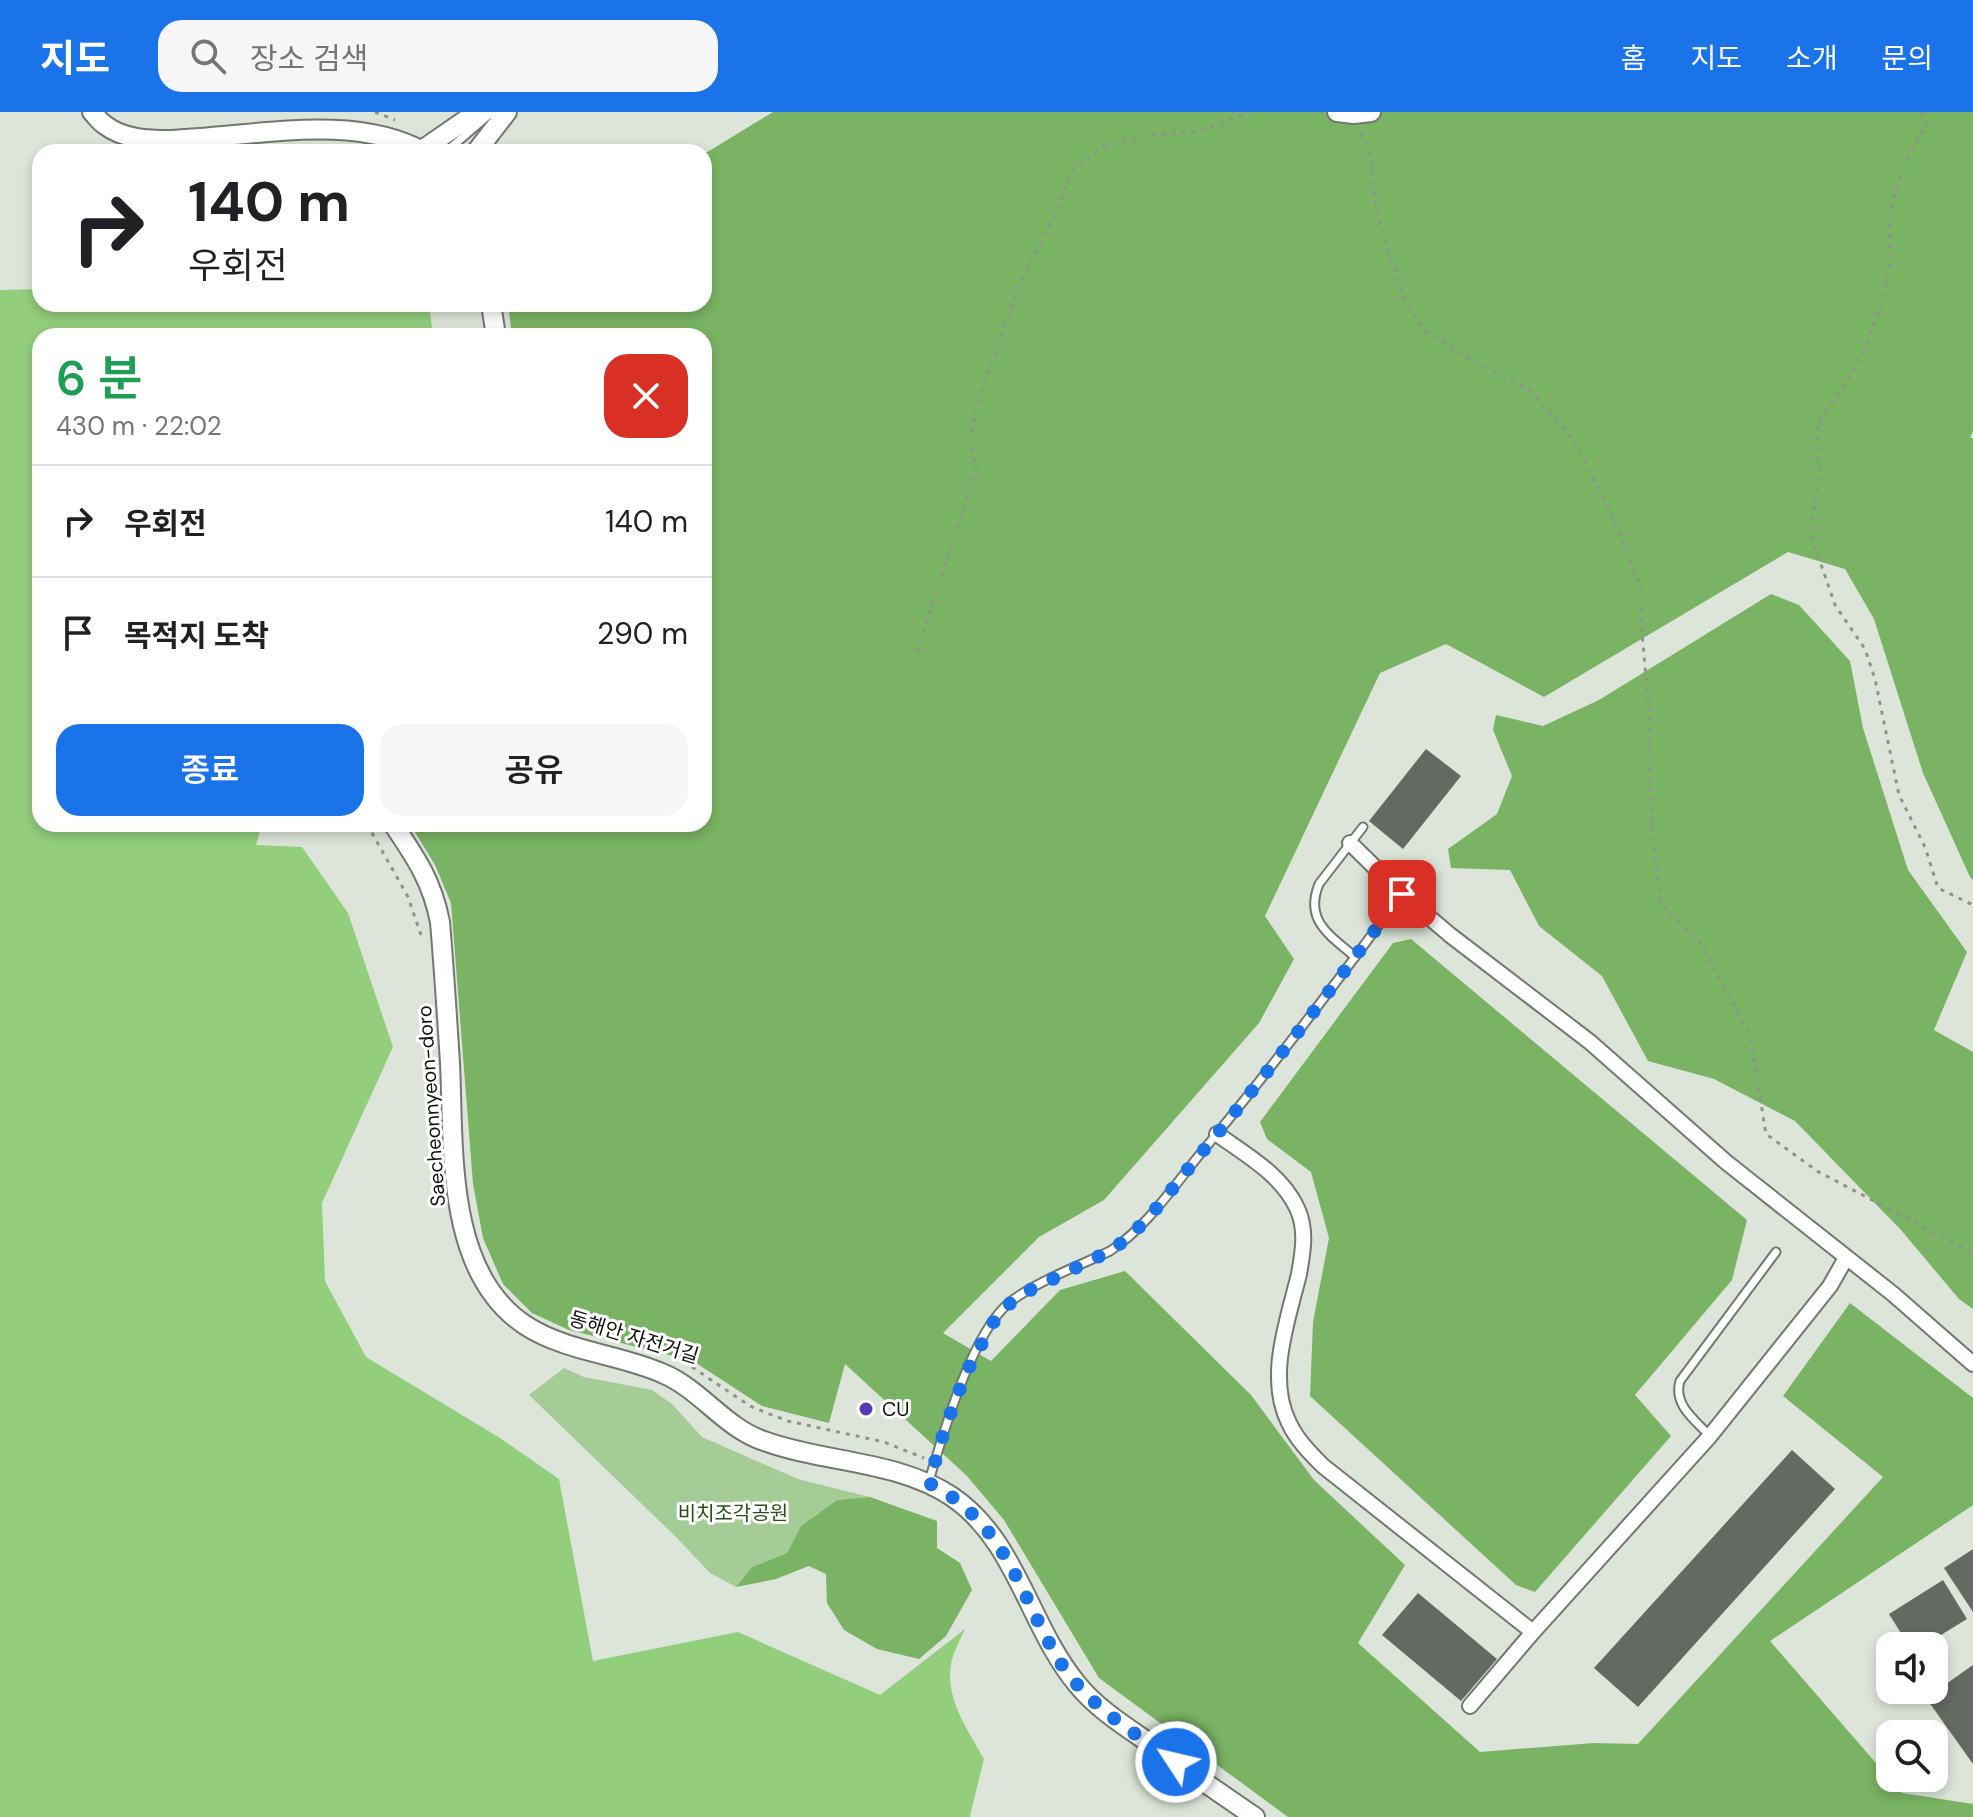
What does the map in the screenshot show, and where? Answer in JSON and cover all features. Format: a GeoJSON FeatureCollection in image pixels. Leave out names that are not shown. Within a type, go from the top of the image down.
{"type":"FeatureCollection","features":[{"type":"Feature","properties":{"kind":"street"},"geometry":{"type":"LineString","coordinates":[[92,112],[105,126],[137,139],[188,139],[318,119],[372,123],[392,130],[413,144]]}},
{"type":"Feature","properties":{"kind":"street"},"geometry":{"type":"LineString","coordinates":[[433,144],[477,112]]}},
{"type":"Feature","properties":{"kind":"street"},"geometry":{"type":"LineString","coordinates":[[482,144],[507,112]]}},
{"type":"Feature","properties":{"kind":"street","name":"Saecheonnyeon-doro"},"geometry":{"type":"LineString","coordinates":[[398,832],[429,881],[440,922],[461,1218],[476,1269],[504,1308],[525,1325],[547,1336],[665,1374],[687,1386],[718,1412],[760,1440],[904,1474],[952,1496],[971,1512],[1004,1553],[1051,1646],[1080,1688],[1124,1726],[1255,1817]]}},
{"type":"Feature","properties":{"kind":"street"},"geometry":{"type":"LineString","coordinates":[[1350,843],[1450,935],[1590,1042],[1726,1162],[1893,1294],[1973,1364]]}},
{"type":"Feature","properties":{"kind":"street"},"geometry":{"type":"LineString","coordinates":[[1217,1134],[1279,1181],[1298,1209],[1302,1223],[1303,1253],[1280,1356],[1281,1401],[1298,1438],[1323,1466],[1533,1632]]}},
{"type":"Feature","properties":{"kind":"street"},"geometry":{"type":"LineString","coordinates":[[1470,1706],[1710,1436],[1830,1286],[1846,1258]]}},
{"type":"Feature","properties":{"kind":"lane"},"geometry":{"type":"LineString","coordinates":[[455,144],[492,112]]}},
{"type":"Feature","properties":{"kind":"lane"},"geometry":{"type":"LineString","coordinates":[[1355,957],[1323,929],[1313,907],[1319,884],[1363,827]]}},
{"type":"Feature","properties":{"kind":"lane"},"geometry":{"type":"LineString","coordinates":[[929,1483],[966,1373],[999,1312],[1022,1294],[1110,1251],[1140,1227],[1217,1134],[1402,894]]}},
{"type":"Feature","properties":{"kind":"lane"},"geometry":{"type":"LineString","coordinates":[[1710,1436],[1681,1405],[1678,1398],[1680,1381],[1776,1252]]}},
{"type":"Feature","properties":{"kind":"path"},"geometry":{"type":"LineString","coordinates":[[917,652],[976,470],[971,437],[976,407],[1020,283],[1058,209],[1071,171],[1102,147],[1145,136],[1200,131],[1250,112]]}},
{"type":"Feature","properties":{"kind":"path"},"geometry":{"type":"LineString","coordinates":[[1922,112],[1926,126],[1908,157],[1895,191],[1890,217],[1889,270],[1880,308],[1863,353],[1818,427],[1819,476],[1812,523],[1813,541],[1835,605],[1865,649],[1875,679],[1899,795],[1925,847],[1938,888],[1973,905]]}},
{"type":"Feature","properties":{"kind":"path"},"geometry":{"type":"LineString","coordinates":[[1354,113],[1370,154],[1377,215],[1404,298],[1423,329],[1477,363],[1529,389],[1574,441],[1610,510],[1640,585],[1650,721],[1654,852],[1662,905],[1701,944],[1750,1036],[1766,1134],[1817,1171],[1973,1253]]}},
{"type":"Feature","properties":{"kind":"path"},"geometry":{"type":"LineString","coordinates":[[371,832],[408,897],[424,946]]}},
{"type":"Feature","properties":{"kind":"path","name":"동해안 자전거길"},"geometry":{"type":"LineString","coordinates":[[684,1364],[700,1371],[750,1406],[767,1413],[788,1421],[884,1442],[934,1464]]}},
{"type":"Feature","properties":{"kind":"green space","name":"비치조각공원"},"geometry":{"type":"Polygon","coordinates":[[[564,1368],[584,1377],[652,1390],[672,1404],[702,1437],[798,1479],[870,1497],[837,1500],[801,1526],[787,1553],[752,1567],[736,1587],[710,1573],[529,1395],[564,1368]]]}},
{"type":"Feature","properties":{"kind":"shaded area"},"geometry":{"type":"Polygon","coordinates":[[[773,112],[1323,112],[1353,115],[1358,112],[1973,112],[1973,431],[1970,438],[1973,438],[1973,880],[1923,773],[1874,619],[1845,569],[1788,552],[1544,697],[1446,644],[1380,673],[1265,916],[1294,959],[1259,1023],[1104,1200],[1039,1237],[943,1333],[991,1361],[1060,1290],[1125,1271],[1251,1395],[1314,1480],[1405,1565],[1358,1643],[1480,1752],[1594,1743],[1638,1744],[1883,1477],[1783,1396],[1850,1303],[1973,1398],[1973,1505],[1770,1641],[1876,1763],[1876,1792],[1901,1792],[1973,1804],[1973,1817],[1288,1817],[1099,1678],[1004,1520],[967,1476],[845,1364],[829,1423],[762,1406],[693,1361],[569,1330],[532,1313],[503,1284],[483,1238],[473,1184],[451,903],[435,865],[415,832],[712,832],[712,328],[511,328],[509,312],[712,312],[712,149],[773,112]]]}},
{"type":"Feature","properties":{"kind":"shaded area"},"geometry":{"type":"Polygon","coordinates":[[[32,289],[32,312],[430,312],[432,328],[32,328],[32,832],[260,832],[256,845],[302,847],[348,913],[393,1047],[322,1203],[325,1281],[366,1357],[500,1438],[559,1479],[593,1661],[738,1632],[880,1695],[965,1629],[953,1655],[950,1677],[959,1714],[984,1759],[971,1817],[0,1817],[0,290],[32,289]]]}},
{"type":"Feature","properties":{"kind":"shaded area"},"geometry":{"type":"Polygon","coordinates":[[[1771,594],[1799,605],[1850,661],[1863,728],[1908,870],[1967,952],[1934,1030],[1973,1052],[1973,1309],[1959,1299],[1901,1230],[1795,1121],[1714,1079],[1648,1061],[1602,976],[1539,926],[1510,870],[1451,868],[1448,849],[1497,814],[1512,776],[1493,730],[1496,715],[1543,726],[1599,700],[1771,594]]]}},
{"type":"Feature","properties":{"kind":"shaded area"},"geometry":{"type":"Polygon","coordinates":[[[1411,939],[1747,1220],[1732,1280],[1635,1395],[1671,1436],[1535,1592],[1516,1585],[1310,1396],[1313,1322],[1329,1238],[1311,1172],[1267,1139],[1260,1122],[1393,943],[1411,939]]]}},
{"type":"Feature","properties":{"kind":"shaded area"},"geometry":{"type":"Polygon","coordinates":[[[870,1497],[937,1521],[937,1548],[960,1563],[972,1590],[946,1636],[919,1659],[877,1649],[844,1630],[827,1603],[826,1574],[809,1566],[776,1579],[736,1587],[752,1567],[787,1553],[801,1526],[837,1500],[870,1497]]]}},
{"type":"Feature","properties":{"kind":"building"},"geometry":{"type":"Polygon","coordinates":[[[1426,749],[1461,776],[1403,849],[1369,821],[1426,749]]]}},
{"type":"Feature","properties":{"kind":"building"},"geometry":{"type":"Polygon","coordinates":[[[1792,1450],[1835,1489],[1638,1707],[1594,1668],[1792,1450]]]}},
{"type":"Feature","properties":{"kind":"building"},"geometry":{"type":"Polygon","coordinates":[[[1973,1549],[1973,1612],[1944,1568],[1973,1549]]]}},
{"type":"Feature","properties":{"kind":"building"},"geometry":{"type":"Polygon","coordinates":[[[1943,1580],[1967,1619],[1946,1632],[1900,1632],[1889,1614],[1943,1580]]]}},
{"type":"Feature","properties":{"kind":"building"},"geometry":{"type":"Polygon","coordinates":[[[1418,1593],[1497,1659],[1461,1701],[1382,1635],[1418,1593]]]}},
{"type":"Feature","properties":{"kind":"building"},"geometry":{"type":"Polygon","coordinates":[[[1973,1665],[1973,1764],[1948,1729],[1948,1720],[1942,1720],[1930,1704],[1948,1704],[1948,1683],[1973,1665]]]}},
{"type":"Feature","properties":{"kind":"place","name":"CU"},"geometry":{"type":"Point","coordinates":[866,1409]}},
{"type":"Feature","properties":{"kind":"route"},"geometry":{"type":"LineString","coordinates":[[1176,1762],[1124,1726],[1080,1688],[1051,1646],[1004,1553],[971,1512],[929,1483],[966,1373],[999,1312],[1022,1294],[1110,1251],[1140,1227],[1217,1134],[1402,894]]}}]}
